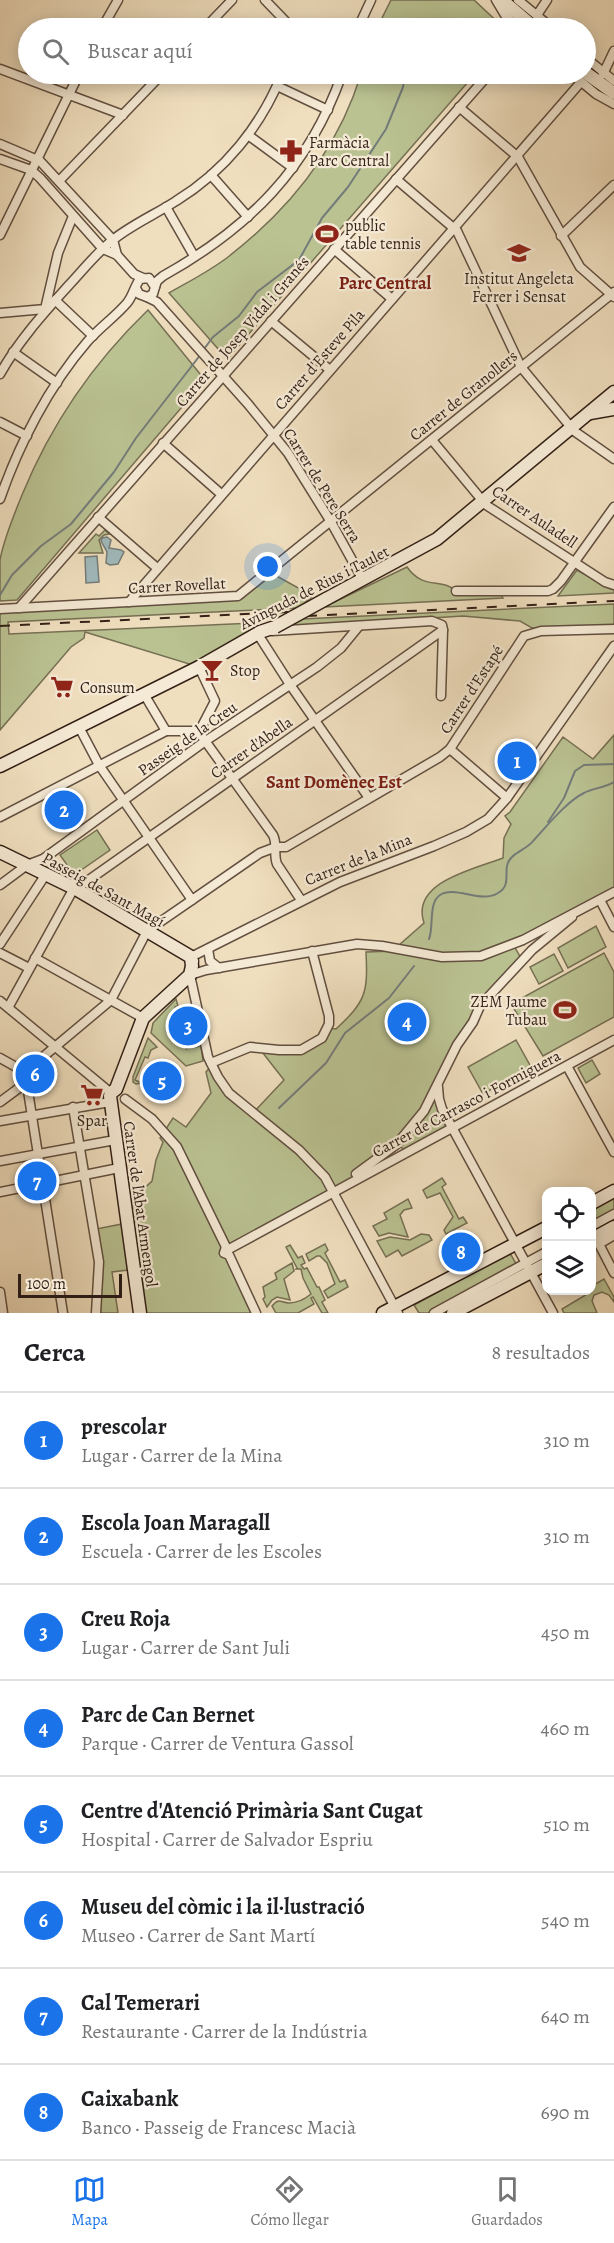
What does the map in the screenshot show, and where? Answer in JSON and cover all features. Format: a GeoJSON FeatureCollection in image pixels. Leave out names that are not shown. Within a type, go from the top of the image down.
{"type":"FeatureCollection","features":[{"type":"Feature","properties":{"kind":"street"},"geometry":{"type":"LineString","coordinates":[[108,18],[118,0]]}},
{"type":"Feature","properties":{"kind":"street"},"geometry":{"type":"LineString","coordinates":[[215,18],[232,0]]}},
{"type":"Feature","properties":{"kind":"street"},"geometry":{"type":"LineString","coordinates":[[265,0],[282,18]]}},
{"type":"Feature","properties":{"kind":"street"},"geometry":{"type":"LineString","coordinates":[[363,18],[371,0]]}},
{"type":"Feature","properties":{"kind":"street"},"geometry":{"type":"LineString","coordinates":[[496,0],[508,18]]}},
{"type":"Feature","properties":{"kind":"street"},"geometry":{"type":"LineString","coordinates":[[502,0],[523,18]]}},
{"type":"Feature","properties":{"kind":"street"},"geometry":{"type":"LineString","coordinates":[[518,0],[540,18]]}},
{"type":"Feature","properties":{"kind":"street"},"geometry":{"type":"LineString","coordinates":[[537,15],[547,0]]}},
{"type":"Feature","properties":{"kind":"street"},"geometry":{"type":"LineString","coordinates":[[603,74],[614,51]]}},
{"type":"Feature","properties":{"kind":"street"},"geometry":{"type":"LineString","coordinates":[[596,68],[614,81]]}},
{"type":"Feature","properties":{"kind":"street"},"geometry":{"type":"LineString","coordinates":[[0,69],[18,76]]}},
{"type":"Feature","properties":{"kind":"street"},"geometry":{"type":"LineString","coordinates":[[41,84],[123,115]]}},
{"type":"Feature","properties":{"kind":"street"},"geometry":{"type":"LineString","coordinates":[[0,235],[74,84]]}},
{"type":"Feature","properties":{"kind":"street"},"geometry":{"type":"LineString","coordinates":[[59,181],[152,84]]}},
{"type":"Feature","properties":{"kind":"street"},"geometry":{"type":"LineString","coordinates":[[126,304],[153,294],[157,281],[248,217],[275,191],[320,127],[338,84]]}},
{"type":"Feature","properties":{"kind":"street","name":"Carrer de Josep Vidal i Granés"},"geometry":{"type":"LineString","coordinates":[[19,608],[164,443],[220,373],[271,321],[480,84]]}},
{"type":"Feature","properties":{"kind":"street","name":"Carrer d'Esteve Pila"},"geometry":{"type":"LineString","coordinates":[[129,602],[577,84]]}},
{"type":"Feature","properties":{"kind":"street"},"geometry":{"type":"LineString","coordinates":[[588,84],[596,94],[614,104]]}},
{"type":"Feature","properties":{"kind":"street"},"geometry":{"type":"LineString","coordinates":[[596,84],[614,93]]}},
{"type":"Feature","properties":{"kind":"street"},"geometry":{"type":"LineString","coordinates":[[0,374],[13,352],[45,309],[102,249],[211,175],[241,146],[277,86],[328,111]]}},
{"type":"Feature","properties":{"kind":"street"},"geometry":{"type":"LineString","coordinates":[[459,106],[517,156],[580,267],[613,294]]}},
{"type":"Feature","properties":{"kind":"street"},"geometry":{"type":"LineString","coordinates":[[248,135],[293,168]]}},
{"type":"Feature","properties":{"kind":"street"},"geometry":{"type":"LineString","coordinates":[[0,144],[37,158],[113,240],[117,255]]}},
{"type":"Feature","properties":{"kind":"street"},"geometry":{"type":"LineString","coordinates":[[0,159],[31,170],[102,249],[117,255],[141,276],[152,280],[157,302]]}},
{"type":"Feature","properties":{"kind":"street"},"geometry":{"type":"LineString","coordinates":[[211,175],[248,217]]}},
{"type":"Feature","properties":{"kind":"street"},"geometry":{"type":"LineString","coordinates":[[396,179],[454,228],[460,236],[521,367],[572,428],[614,459]]}},
{"type":"Feature","properties":{"kind":"street"},"geometry":{"type":"LineString","coordinates":[[561,236],[614,185]]}},
{"type":"Feature","properties":{"kind":"street"},"geometry":{"type":"LineString","coordinates":[[166,207],[194,256]]}},
{"type":"Feature","properties":{"kind":"street"},"geometry":{"type":"LineString","coordinates":[[45,309],[58,253],[73,216]]}},
{"type":"Feature","properties":{"kind":"street"},"geometry":{"type":"LineString","coordinates":[[334,249],[392,299]]}},
{"type":"Feature","properties":{"kind":"street"},"geometry":{"type":"LineString","coordinates":[[141,276],[163,276]]}},
{"type":"Feature","properties":{"kind":"street"},"geometry":{"type":"LineString","coordinates":[[0,496],[27,436],[57,383],[93,336],[126,304],[141,276]]}},
{"type":"Feature","properties":{"kind":"street"},"geometry":{"type":"LineString","coordinates":[[136,287],[139,294],[146,297]]}},
{"type":"Feature","properties":{"kind":"street","name":"Carrer de Granollers"},"geometry":{"type":"LineString","coordinates":[[330,522],[613,294]]}},
{"type":"Feature","properties":{"kind":"street","name":"Carrer de Pere Serra"},"geometry":{"type":"LineString","coordinates":[[146,297],[157,302],[288,453],[363,580]]}},
{"type":"Feature","properties":{"kind":"street"},"geometry":{"type":"LineString","coordinates":[[55,300],[93,336]]}},
{"type":"Feature","properties":{"kind":"street"},"geometry":{"type":"LineString","coordinates":[[0,313],[45,309]]}},
{"type":"Feature","properties":{"kind":"street"},"geometry":{"type":"LineString","coordinates":[[271,321],[330,370]]}},
{"type":"Feature","properties":{"kind":"street"},"geometry":{"type":"LineString","coordinates":[[13,352],[57,383]]}},
{"type":"Feature","properties":{"kind":"street","name":"Avinguda de Rius i Taulet"},"geometry":{"type":"LineString","coordinates":[[0,766],[199,667],[437,539],[614,392]]}},
{"type":"Feature","properties":{"kind":"street"},"geometry":{"type":"LineString","coordinates":[[589,414],[614,409]]}},
{"type":"Feature","properties":{"kind":"street"},"geometry":{"type":"LineString","coordinates":[[0,422],[27,436]]}},
{"type":"Feature","properties":{"kind":"street","name":"Carrer Auladell"},"geometry":{"type":"LineString","coordinates":[[432,440],[483,502],[610,584]]}},
{"type":"Feature","properties":{"kind":"street"},"geometry":{"type":"LineString","coordinates":[[164,443],[221,494]]}},
{"type":"Feature","properties":{"kind":"street"},"geometry":{"type":"LineString","coordinates":[[456,591],[548,591],[557,585],[614,507]]}},
{"type":"Feature","properties":{"kind":"street"},"geometry":{"type":"LineString","coordinates":[[98,517],[157,568]]}},
{"type":"Feature","properties":{"kind":"street","name":"Carrer Rovellat"},"geometry":{"type":"LineString","coordinates":[[0,609],[238,596],[330,522]]}},
{"type":"Feature","properties":{"kind":"street"},"geometry":{"type":"LineString","coordinates":[[369,798],[291,686],[259,633],[432,621],[443,627],[441,696]]}},
{"type":"Feature","properties":{"kind":"street","name":"Passeig de la Creu"},"geometry":{"type":"LineString","coordinates":[[0,885],[27,865],[43,859],[124,802],[206,740],[291,686],[341,648],[359,626]]}},
{"type":"Feature","properties":{"kind":"street","name":"Carrer d'Abella"},"geometry":{"type":"LineString","coordinates":[[75,889],[316,720],[443,627]]}},
{"type":"Feature","properties":{"kind":"street","name":"Carrer d'Estapé"},"geometry":{"type":"LineString","coordinates":[[147,931],[260,853],[276,847],[286,847],[440,757],[450,749],[524,636],[542,631],[614,629]]}},
{"type":"Feature","properties":{"kind":"street","name":"Carrer de la Mina"},"geometry":{"type":"LineString","coordinates":[[191,957],[301,900],[340,882],[434,846],[488,819],[507,798],[614,646]]}},
{"type":"Feature","properties":{"kind":"street"},"geometry":{"type":"LineString","coordinates":[[199,667],[215,701],[199,730]]}},
{"type":"Feature","properties":{"kind":"street"},"geometry":{"type":"LineString","coordinates":[[144,694],[166,731]]}},
{"type":"Feature","properties":{"kind":"street"},"geometry":{"type":"LineString","coordinates":[[79,727],[99,765],[192,900]]}},
{"type":"Feature","properties":{"kind":"street"},"geometry":{"type":"LineString","coordinates":[[0,817],[166,731],[199,730]]}},
{"type":"Feature","properties":{"kind":"street"},"geometry":{"type":"LineString","coordinates":[[199,730],[273,835],[276,864],[301,900]]}},
{"type":"Feature","properties":{"kind":"street"},"geometry":{"type":"LineString","coordinates":[[450,749],[507,798]]}},
{"type":"Feature","properties":{"kind":"street","name":"Passeig de Sant Magí"},"geometry":{"type":"LineString","coordinates":[[0,852],[75,889],[191,957]]}},
{"type":"Feature","properties":{"kind":"street"},"geometry":{"type":"LineString","coordinates":[[0,944],[46,874]]}},
{"type":"Feature","properties":{"kind":"street"},"geometry":{"type":"LineString","coordinates":[[9,1006],[75,889]]}},
{"type":"Feature","properties":{"kind":"street"},"geometry":{"type":"LineString","coordinates":[[112,1096],[143,1018],[190,975],[206,970],[357,944],[425,955],[458,958],[481,956],[520,941],[614,892]]}},
{"type":"Feature","properties":{"kind":"street"},"geometry":{"type":"LineString","coordinates":[[600,900],[614,927]]}},
{"type":"Feature","properties":{"kind":"street"},"geometry":{"type":"LineString","coordinates":[[229,1250],[332,1192],[397,1144],[424,1111],[457,1045],[473,1022],[480,1006],[529,951],[583,908]]}},
{"type":"Feature","properties":{"kind":"street"},"geometry":{"type":"LineString","coordinates":[[545,927],[550,930],[550,936]]}},
{"type":"Feature","properties":{"kind":"street"},"geometry":{"type":"LineString","coordinates":[[25,1072],[111,1000],[147,931]]}},
{"type":"Feature","properties":{"kind":"street"},"geometry":{"type":"LineString","coordinates":[[520,941],[521,949],[529,951]]}},
{"type":"Feature","properties":{"kind":"street"},"geometry":{"type":"LineString","coordinates":[[208,949],[210,961],[214,966],[220,968]]}},
{"type":"Feature","properties":{"kind":"street"},"geometry":{"type":"LineString","coordinates":[[211,1063],[250,1047],[301,1050],[322,1038],[330,1024],[312,951]]}},
{"type":"Feature","properties":{"kind":"street"},"geometry":{"type":"LineString","coordinates":[[0,953],[29,968]]}},
{"type":"Feature","properties":{"kind":"street"},"geometry":{"type":"LineString","coordinates":[[191,957],[199,968],[206,970]]}},
{"type":"Feature","properties":{"kind":"street"},"geometry":{"type":"LineString","coordinates":[[191,957],[190,975],[211,1063],[218,1077],[229,1093],[312,1162],[325,1177],[396,1310]]}},
{"type":"Feature","properties":{"kind":"street"},"geometry":{"type":"LineString","coordinates":[[35,958],[143,1018]]}},
{"type":"Feature","properties":{"kind":"street"},"geometry":{"type":"LineString","coordinates":[[0,1001],[9,1006],[112,1096]]}},
{"type":"Feature","properties":{"kind":"street","name":"Carrer de Carrasco i Formiguera"},"geometry":{"type":"LineString","coordinates":[[332,1192],[614,1040]]}},
{"type":"Feature","properties":{"kind":"street"},"geometry":{"type":"LineString","coordinates":[[0,1058],[25,1072],[63,1313]]}},
{"type":"Feature","properties":{"kind":"street"},"geometry":{"type":"LineString","coordinates":[[567,1066],[614,1152]]}},
{"type":"Feature","properties":{"kind":"street"},"geometry":{"type":"LineString","coordinates":[[1,1100],[27,1082]]}},
{"type":"Feature","properties":{"kind":"street"},"geometry":{"type":"LineString","coordinates":[[438,1086],[442,1108],[553,1313]]}},
{"type":"Feature","properties":{"kind":"street"},"geometry":{"type":"LineString","coordinates":[[0,1121],[73,1107],[123,1092],[124,1099],[152,1119],[177,1147],[229,1250],[256,1313]]}},
{"type":"Feature","properties":{"kind":"street","name":"Carrer de l'Abat Armengol"},"geometry":{"type":"LineString","coordinates":[[112,1096],[115,1140],[140,1313]]}},
{"type":"Feature","properties":{"kind":"street"},"geometry":{"type":"LineString","coordinates":[[424,1111],[435,1106],[442,1108]]}},
{"type":"Feature","properties":{"kind":"street"},"geometry":{"type":"LineString","coordinates":[[73,1107],[99,1262],[96,1313]]}},
{"type":"Feature","properties":{"kind":"street"},"geometry":{"type":"LineString","coordinates":[[0,1161],[115,1140]]}},
{"type":"Feature","properties":{"kind":"street"},"geometry":{"type":"LineString","coordinates":[[0,1192],[119,1168]]}},
{"type":"Feature","properties":{"kind":"street"},"geometry":{"type":"LineString","coordinates":[[596,1200],[614,1191]]}},
{"type":"Feature","properties":{"kind":"street"},"geometry":{"type":"LineString","coordinates":[[596,1223],[614,1214]]}},
{"type":"Feature","properties":{"kind":"street"},"geometry":{"type":"LineString","coordinates":[[596,1236],[614,1227]]}},
{"type":"Feature","properties":{"kind":"street"},"geometry":{"type":"LineString","coordinates":[[383,1313],[396,1310],[542,1230]]}},
{"type":"Feature","properties":{"kind":"street"},"geometry":{"type":"LineString","coordinates":[[614,1235],[598,1244],[614,1273]]}},
{"type":"Feature","properties":{"kind":"street"},"geometry":{"type":"LineString","coordinates":[[453,1313],[529,1268],[542,1256]]}},
{"type":"Feature","properties":{"kind":"street"},"geometry":{"type":"LineString","coordinates":[[434,1313],[529,1268],[542,1265]]}},
{"type":"Feature","properties":{"kind":"street"},"geometry":{"type":"LineString","coordinates":[[0,1292],[3,1313]]}},
{"type":"Feature","properties":{"kind":"green space"},"geometry":{"type":"Polygon","coordinates":[[[391,0],[474,0],[493,18],[382,18],[391,0]]]}},
{"type":"Feature","properties":{"kind":"green space"},"geometry":{"type":"Polygon","coordinates":[[[357,84],[466,84],[227,359],[169,293],[228,257],[272,219],[309,176],[339,127],[357,84]]]}},
{"type":"Feature","properties":{"kind":"green space"},"geometry":{"type":"Polygon","coordinates":[[[148,310],[205,380],[17,600],[0,601],[0,560],[4,543],[33,469],[75,396],[109,351],[148,310]]]}},
{"type":"Feature","properties":{"kind":"green space"},"geometry":{"type":"Polygon","coordinates":[[[105,530],[109,534],[99,540],[103,553],[79,553],[96,534],[99,536],[105,530]]]}},
{"type":"Feature","properties":{"kind":"green space"},"geometry":{"type":"Polygon","coordinates":[[[407,567],[420,579],[450,587],[456,591],[499,592],[503,598],[324,607],[407,567]]]}},
{"type":"Feature","properties":{"kind":"green space"},"geometry":{"type":"Polygon","coordinates":[[[577,570],[614,588],[614,593],[558,596],[577,570]]]}},
{"type":"Feature","properties":{"kind":"green space"},"geometry":{"type":"Polygon","coordinates":[[[273,574],[313,596],[298,608],[8,622],[9,634],[254,623],[260,632],[199,667],[85,632],[84,638],[71,647],[0,730],[0,611],[241,599],[273,574]]]}},
{"type":"Feature","properties":{"kind":"green space"},"geometry":{"type":"Polygon","coordinates":[[[614,604],[614,626],[532,628],[520,621],[463,616],[290,627],[291,624],[302,619],[614,604]]]}},
{"type":"Feature","properties":{"kind":"green space"},"geometry":{"type":"Polygon","coordinates":[[[614,735],[614,890],[513,944],[522,960],[480,1006],[438,1086],[439,1099],[453,1127],[406,1151],[397,1144],[332,1192],[231,1248],[229,1255],[256,1313],[146,1313],[131,1206],[135,1197],[152,1181],[156,1160],[163,1142],[160,1138],[173,1118],[186,1127],[211,1093],[206,1072],[212,1065],[217,1077],[253,1113],[284,1080],[259,1048],[300,1050],[328,1028],[336,1029],[354,1011],[363,995],[366,952],[395,951],[424,923],[422,909],[426,897],[435,887],[462,873],[503,858],[504,838],[511,824],[505,816],[563,737],[593,759],[614,735]]]}},
{"type":"Feature","properties":{"kind":"green space"},"geometry":{"type":"Polygon","coordinates":[[[97,830],[110,850],[74,875],[60,855],[97,830]]]}},
{"type":"Feature","properties":{"kind":"green space"},"geometry":{"type":"Polygon","coordinates":[[[596,926],[606,947],[568,968],[558,948],[596,926]]]}},
{"type":"Feature","properties":{"kind":"green space","name":"ZEM Jaume Tubau"},"geometry":{"type":"Polygon","coordinates":[[[604,953],[614,972],[614,1017],[543,1056],[511,1004],[604,953]]]}},
{"type":"Feature","properties":{"kind":"green space"},"geometry":{"type":"Polygon","coordinates":[[[554,954],[563,971],[539,984],[530,967],[554,954]]]}},
{"type":"Feature","properties":{"kind":"green space"},"geometry":{"type":"Polygon","coordinates":[[[176,999],[178,1006],[175,1007],[186,1049],[201,1046],[203,1061],[186,1066],[151,1033],[153,1023],[176,999]]]}},
{"type":"Feature","properties":{"kind":"green space"},"geometry":{"type":"Polygon","coordinates":[[[148,1038],[157,1047],[151,1050],[148,1058],[145,1057],[135,1080],[142,1083],[136,1084],[133,1082],[133,1077],[148,1038]]]}},
{"type":"Feature","properties":{"kind":"green space","name":"ZEM Jaume Tubau"},"geometry":{"type":"Polygon","coordinates":[[[516,1040],[531,1067],[483,1094],[468,1067],[516,1040]]]}},
{"type":"Feature","properties":{"kind":"green space"},"geometry":{"type":"Polygon","coordinates":[[[592,1060],[600,1074],[586,1083],[578,1068],[592,1060]]]}},
{"type":"Feature","properties":{"kind":"green space"},"geometry":{"type":"Polygon","coordinates":[[[442,1178],[446,1184],[442,1187],[459,1219],[463,1217],[467,1223],[446,1234],[444,1230],[453,1217],[440,1193],[427,1198],[423,1190],[442,1178]]]}},
{"type":"Feature","properties":{"kind":"green space"},"geometry":{"type":"Polygon","coordinates":[[[614,1196],[614,1223],[596,1233],[596,1207],[614,1196]]]}},
{"type":"Feature","properties":{"kind":"green space"},"geometry":{"type":"Polygon","coordinates":[[[408,1199],[412,1208],[404,1210],[400,1215],[408,1237],[389,1233],[379,1236],[373,1226],[387,1219],[384,1213],[408,1199]]]}},
{"type":"Feature","properties":{"kind":"green space"},"geometry":{"type":"Polygon","coordinates":[[[122,1224],[128,1270],[112,1272],[118,1313],[99,1313],[96,1229],[122,1224]]]}},
{"type":"Feature","properties":{"kind":"green space"},"geometry":{"type":"Polygon","coordinates":[[[421,1234],[429,1235],[432,1240],[402,1256],[398,1250],[386,1257],[377,1241],[390,1237],[410,1240],[421,1234]]]}},
{"type":"Feature","properties":{"kind":"green space"},"geometry":{"type":"Polygon","coordinates":[[[325,1244],[328,1250],[325,1253],[340,1282],[345,1280],[348,1287],[328,1298],[324,1291],[335,1284],[327,1263],[320,1256],[309,1261],[306,1254],[325,1244]]]}},
{"type":"Feature","properties":{"kind":"green space"},"geometry":{"type":"Polygon","coordinates":[[[290,1245],[298,1258],[302,1256],[305,1263],[301,1265],[304,1269],[307,1268],[319,1287],[325,1300],[322,1302],[328,1313],[322,1313],[313,1297],[311,1298],[314,1304],[298,1313],[276,1313],[272,1306],[278,1301],[289,1303],[304,1299],[311,1294],[301,1269],[296,1269],[286,1247],[290,1245]]]}},
{"type":"Feature","properties":{"kind":"green space"},"geometry":{"type":"Polygon","coordinates":[[[510,1253],[520,1271],[445,1313],[419,1313],[414,1305],[510,1253]]]}},
{"type":"Feature","properties":{"kind":"green space"},"geometry":{"type":"Polygon","coordinates":[[[292,1263],[294,1271],[284,1279],[290,1300],[277,1297],[267,1307],[263,1299],[265,1297],[263,1287],[277,1279],[275,1273],[292,1263]]]}},
{"type":"Feature","properties":{"kind":"green space"},"geometry":{"type":"Polygon","coordinates":[[[604,1279],[614,1297],[614,1302],[609,1295],[602,1292],[596,1294],[596,1284],[604,1279]]]}},
{"type":"Feature","properties":{"kind":"green space"},"geometry":{"type":"Polygon","coordinates":[[[586,1295],[594,1295],[592,1301],[597,1313],[564,1313],[562,1309],[586,1295]]]}},
{"type":"Feature","properties":{"kind":"water"},"geometry":{"type":"Polygon","coordinates":[[[107,537],[111,540],[109,548],[124,552],[118,564],[106,563],[107,552],[101,541],[102,538],[107,537]]]}},
{"type":"Feature","properties":{"kind":"water"},"geometry":{"type":"Polygon","coordinates":[[[97,556],[99,582],[86,583],[85,557],[97,556]]]}},
{"type":"Feature","properties":{"kind":"waterway"},"geometry":{"type":"LineString","coordinates":[[204,349],[213,337],[239,316],[257,292],[299,260],[322,218],[348,187],[386,129],[403,84]]}},
{"type":"Feature","properties":{"kind":"waterway"},"geometry":{"type":"LineString","coordinates":[[0,595],[12,575],[41,546],[71,524],[114,472],[136,438],[201,354]]}},
{"type":"Feature","properties":{"kind":"waterway"},"geometry":{"type":"LineString","coordinates":[[548,822],[564,798],[575,771],[584,765],[614,764]]}},
{"type":"Feature","properties":{"kind":"waterway"},"geometry":{"type":"LineString","coordinates":[[429,939],[434,904],[440,895],[453,892],[484,897],[498,893],[505,885],[507,866],[512,857],[532,843],[577,797],[587,791],[614,782]]}},
{"type":"Feature","properties":{"kind":"waterway"},"geometry":{"type":"LineString","coordinates":[[279,1108],[326,1063],[345,1033],[389,998],[414,966]]}},
{"type":"Feature","properties":{"kind":"railway"},"geometry":{"type":"LineString","coordinates":[[307,616],[614,601]]}},
{"type":"Feature","properties":{"kind":"railway"},"geometry":{"type":"LineString","coordinates":[[0,626],[288,612]]}},
{"type":"Feature","properties":{"kind":"place","name":"Farmàcia Parc Central"},"geometry":{"type":"Point","coordinates":[291,151]}},
{"type":"Feature","properties":{"kind":"place","name":"public table tennis"},"geometry":{"type":"Point","coordinates":[327,234]}},
{"type":"Feature","properties":{"kind":"place","name":"Institut Angeleta Ferrer i Sensat"},"geometry":{"type":"Point","coordinates":[519,253]}},
{"type":"Feature","properties":{"kind":"place","name":"Stop"},"geometry":{"type":"Point","coordinates":[212,670]}},
{"type":"Feature","properties":{"kind":"place","name":"Consum"},"geometry":{"type":"Point","coordinates":[62,687]}},
{"type":"Feature","properties":{"kind":"place","name":"prescolar"},"geometry":{"type":"Point","coordinates":[517,761]}},
{"type":"Feature","properties":{"kind":"place","name":"Escola Joan Maragall"},"geometry":{"type":"Point","coordinates":[64,810]}},
{"type":"Feature","properties":{"kind":"place","name":"ZEM Jaume Tubau"},"geometry":{"type":"Point","coordinates":[565,1010]}},
{"type":"Feature","properties":{"kind":"place","name":"Parc de Can Bernet"},"geometry":{"type":"Point","coordinates":[407,1022]}},
{"type":"Feature","properties":{"kind":"place","name":"Creu Roja"},"geometry":{"type":"Point","coordinates":[188,1026]}},
{"type":"Feature","properties":{"kind":"place","name":"Museu del còmic i la il·lustració"},"geometry":{"type":"Point","coordinates":[35,1074]}},
{"type":"Feature","properties":{"kind":"place","name":"Centre d'Atenció Primària Sant Cugat"},"geometry":{"type":"Point","coordinates":[162,1081]}},
{"type":"Feature","properties":{"kind":"place","name":"Spar"},"geometry":{"type":"Point","coordinates":[92,1095]}},
{"type":"Feature","properties":{"kind":"place","name":"Cal Temerari"},"geometry":{"type":"Point","coordinates":[37,1181]}},
{"type":"Feature","properties":{"kind":"place","name":"Caixabank"},"geometry":{"type":"Point","coordinates":[461,1252]}},
{"type":"Feature","properties":{"kind":"district","name":"Parc Central"},"geometry":{"type":"Point","coordinates":[385,283]}},
{"type":"Feature","properties":{"kind":"district","name":"Sant Domènec Est"},"geometry":{"type":"Point","coordinates":[334,782]}}]}
